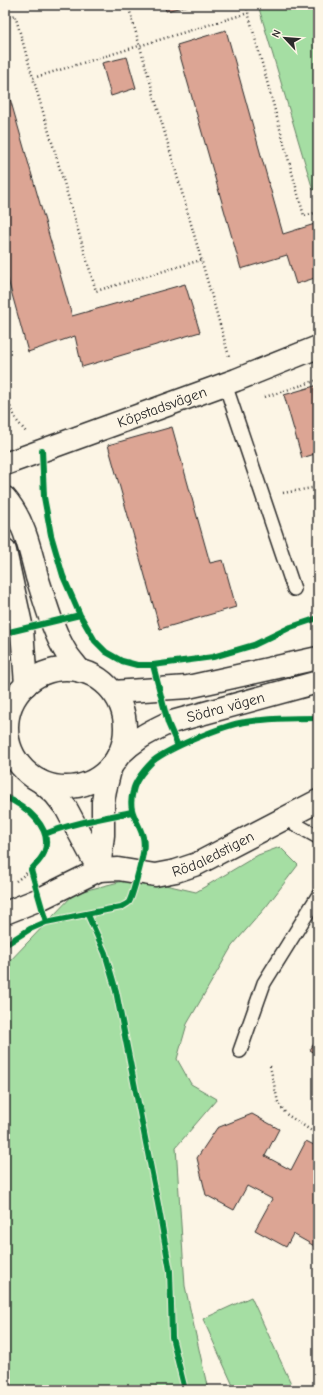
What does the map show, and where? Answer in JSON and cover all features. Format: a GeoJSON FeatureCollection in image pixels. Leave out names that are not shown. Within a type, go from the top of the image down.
{"type":"FeatureCollection","features":[{"type":"Feature","properties":{"kind":"street","name":"Köpstadsvägen"},"geometry":{"type":"LineString","coordinates":[[5,464],[230,382],[318,347]]}},
{"type":"Feature","properties":{"kind":"street"},"geometry":{"type":"LineString","coordinates":[[5,498],[18,517],[24,532],[42,592],[58,636],[67,654],[80,671]]}},
{"type":"Feature","properties":{"kind":"street"},"geometry":{"type":"LineString","coordinates":[[5,551],[16,594],[22,629],[26,685]]}},
{"type":"Feature","properties":{"kind":"street","name":"Södra vägen"},"geometry":{"type":"LineString","coordinates":[[113,692],[188,687],[318,658]]}},
{"type":"Feature","properties":{"kind":"street"},"geometry":{"type":"LineString","coordinates":[[51,671],[80,671],[87,673],[101,681],[113,692],[123,713],[124,735],[114,761],[104,796],[102,818],[103,835],[99,870],[66,808],[55,794],[23,773],[8,740],[6,719],[14,700],[26,685],[42,674],[51,671]]}},
{"type":"Feature","properties":{"kind":"street","name":"Södra vägen"},"geometry":{"type":"LineString","coordinates":[[114,761],[131,743],[168,723],[318,682]]}},
{"type":"Feature","properties":{"kind":"street"},"geometry":{"type":"LineString","coordinates":[[23,773],[50,785],[72,787],[94,780],[103,774],[114,761]]}},
{"type":"Feature","properties":{"kind":"street","name":"Rödaledstigen"},"geometry":{"type":"LineString","coordinates":[[99,870],[118,869],[155,875],[176,871],[197,864],[222,852],[289,815],[318,801]]}},
{"type":"Feature","properties":{"kind":"street"},"geometry":{"type":"LineString","coordinates":[[5,913],[40,899],[99,870]]}},
{"type":"Feature","properties":{"kind":"lane"},"geometry":{"type":"LineString","coordinates":[[230,382],[233,407],[294,589]]}},
{"type":"Feature","properties":{"kind":"lane"},"geometry":{"type":"LineString","coordinates":[[289,815],[296,824],[318,837]]}},
{"type":"Feature","properties":{"kind":"lane"},"geometry":{"type":"LineString","coordinates":[[240,1051],[264,983],[318,896]]}},
{"type":"Feature","properties":{"kind":"path"},"geometry":{"type":"LineString","coordinates":[[128,5],[201,260],[230,382]]}},
{"type":"Feature","properties":{"kind":"path"},"geometry":{"type":"LineString","coordinates":[[246,5],[304,216],[318,212]]}},
{"type":"Feature","properties":{"kind":"path"},"geometry":{"type":"LineString","coordinates":[[33,78],[248,13]]}},
{"type":"Feature","properties":{"kind":"path"},"geometry":{"type":"LineString","coordinates":[[5,18],[15,15],[96,291],[201,260]]}},
{"type":"Feature","properties":{"kind":"path"},"geometry":{"type":"LineString","coordinates":[[233,407],[318,380]]}},
{"type":"Feature","properties":{"kind":"path"},"geometry":{"type":"LineString","coordinates":[[5,396],[17,421],[42,450]]}},
{"type":"Feature","properties":{"kind":"path"},"geometry":{"type":"LineString","coordinates":[[263,496],[318,487]]}},
{"type":"Feature","properties":{"kind":"path"},"geometry":{"type":"LineString","coordinates":[[270,1066],[278,1102],[286,1114],[318,1135]]}},
{"type":"Feature","properties":{"kind":"green space"},"geometry":{"type":"Polygon","coordinates":[[[258,5],[318,5],[318,188],[313,190],[258,5]]]}},
{"type":"Feature","properties":{"kind":"green space"},"geometry":{"type":"Polygon","coordinates":[[[280,847],[298,865],[266,907],[232,946],[187,1024],[177,1059],[191,1084],[217,1099],[176,1147],[185,1286],[208,1390],[5,1390],[5,966],[75,893],[135,878],[196,892],[258,855],[280,847]]]}},
{"type":"Feature","properties":{"kind":"green space"},"geometry":{"type":"Polygon","coordinates":[[[251,1297],[294,1390],[235,1390],[203,1319],[251,1297]]]}},
{"type":"Feature","properties":{"kind":"building"},"geometry":{"type":"Polygon","coordinates":[[[164,5],[190,5],[166,11],[164,5]]]}},
{"type":"Feature","properties":{"kind":"building"},"geometry":{"type":"Polygon","coordinates":[[[226,30],[283,234],[318,223],[318,277],[296,284],[287,255],[241,269],[177,45],[226,30]]]}},
{"type":"Feature","properties":{"kind":"building"},"geometry":{"type":"Polygon","coordinates":[[[127,57],[136,88],[111,96],[102,63],[127,57]]]}},
{"type":"Feature","properties":{"kind":"building"},"geometry":{"type":"Polygon","coordinates":[[[5,81],[72,316],[185,284],[200,332],[82,367],[75,336],[28,352],[5,269],[5,81]]]}},
{"type":"Feature","properties":{"kind":"building"},"geometry":{"type":"Polygon","coordinates":[[[318,385],[318,453],[302,458],[284,395],[318,385]]]}},
{"type":"Feature","properties":{"kind":"building"},"geometry":{"type":"Polygon","coordinates":[[[172,427],[210,563],[223,560],[236,607],[160,629],[108,445],[172,427]]]}},
{"type":"Feature","properties":{"kind":"building"},"geometry":{"type":"Polygon","coordinates":[[[318,1037],[318,1055],[310,1050],[318,1037]]]}},
{"type":"Feature","properties":{"kind":"building"},"geometry":{"type":"Polygon","coordinates":[[[252,1114],[279,1129],[265,1156],[291,1170],[306,1141],[318,1147],[318,1248],[293,1234],[286,1247],[255,1230],[272,1199],[247,1186],[234,1210],[206,1195],[197,1158],[217,1128],[252,1114]]]}},
{"type":"Feature","properties":{"kind":"cycle path"},"geometry":{"type":"LineString","coordinates":[[42,450],[44,497],[51,535],[63,576],[80,615],[95,641],[106,652],[122,661],[137,665],[153,665],[213,657],[254,645],[291,627],[318,618]]}},
{"type":"Feature","properties":{"kind":"cycle path"},"geometry":{"type":"LineString","coordinates":[[5,633],[80,615]]}},
{"type":"Feature","properties":{"kind":"cycle path"},"geometry":{"type":"LineString","coordinates":[[153,665],[168,723],[178,746]]}},
{"type":"Feature","properties":{"kind":"cycle path"},"geometry":{"type":"LineString","coordinates":[[5,945],[30,929],[46,922],[121,907],[129,902],[139,871],[144,847],[143,837],[131,805],[134,787],[138,779],[153,761],[184,744],[211,732],[236,724],[272,719],[318,718]]}},
{"type":"Feature","properties":{"kind":"cycle path"},"geometry":{"type":"LineString","coordinates":[[5,797],[29,812],[42,827],[45,835],[46,844],[44,853],[31,870],[46,922]]}},
{"type":"Feature","properties":{"kind":"cycle path"},"geometry":{"type":"LineString","coordinates":[[45,834],[77,824],[132,812]]}},
{"type":"Feature","properties":{"kind":"cycle path"},"geometry":{"type":"LineString","coordinates":[[88,915],[105,953],[116,991],[170,1271],[172,1337],[185,1390]]}}]}
